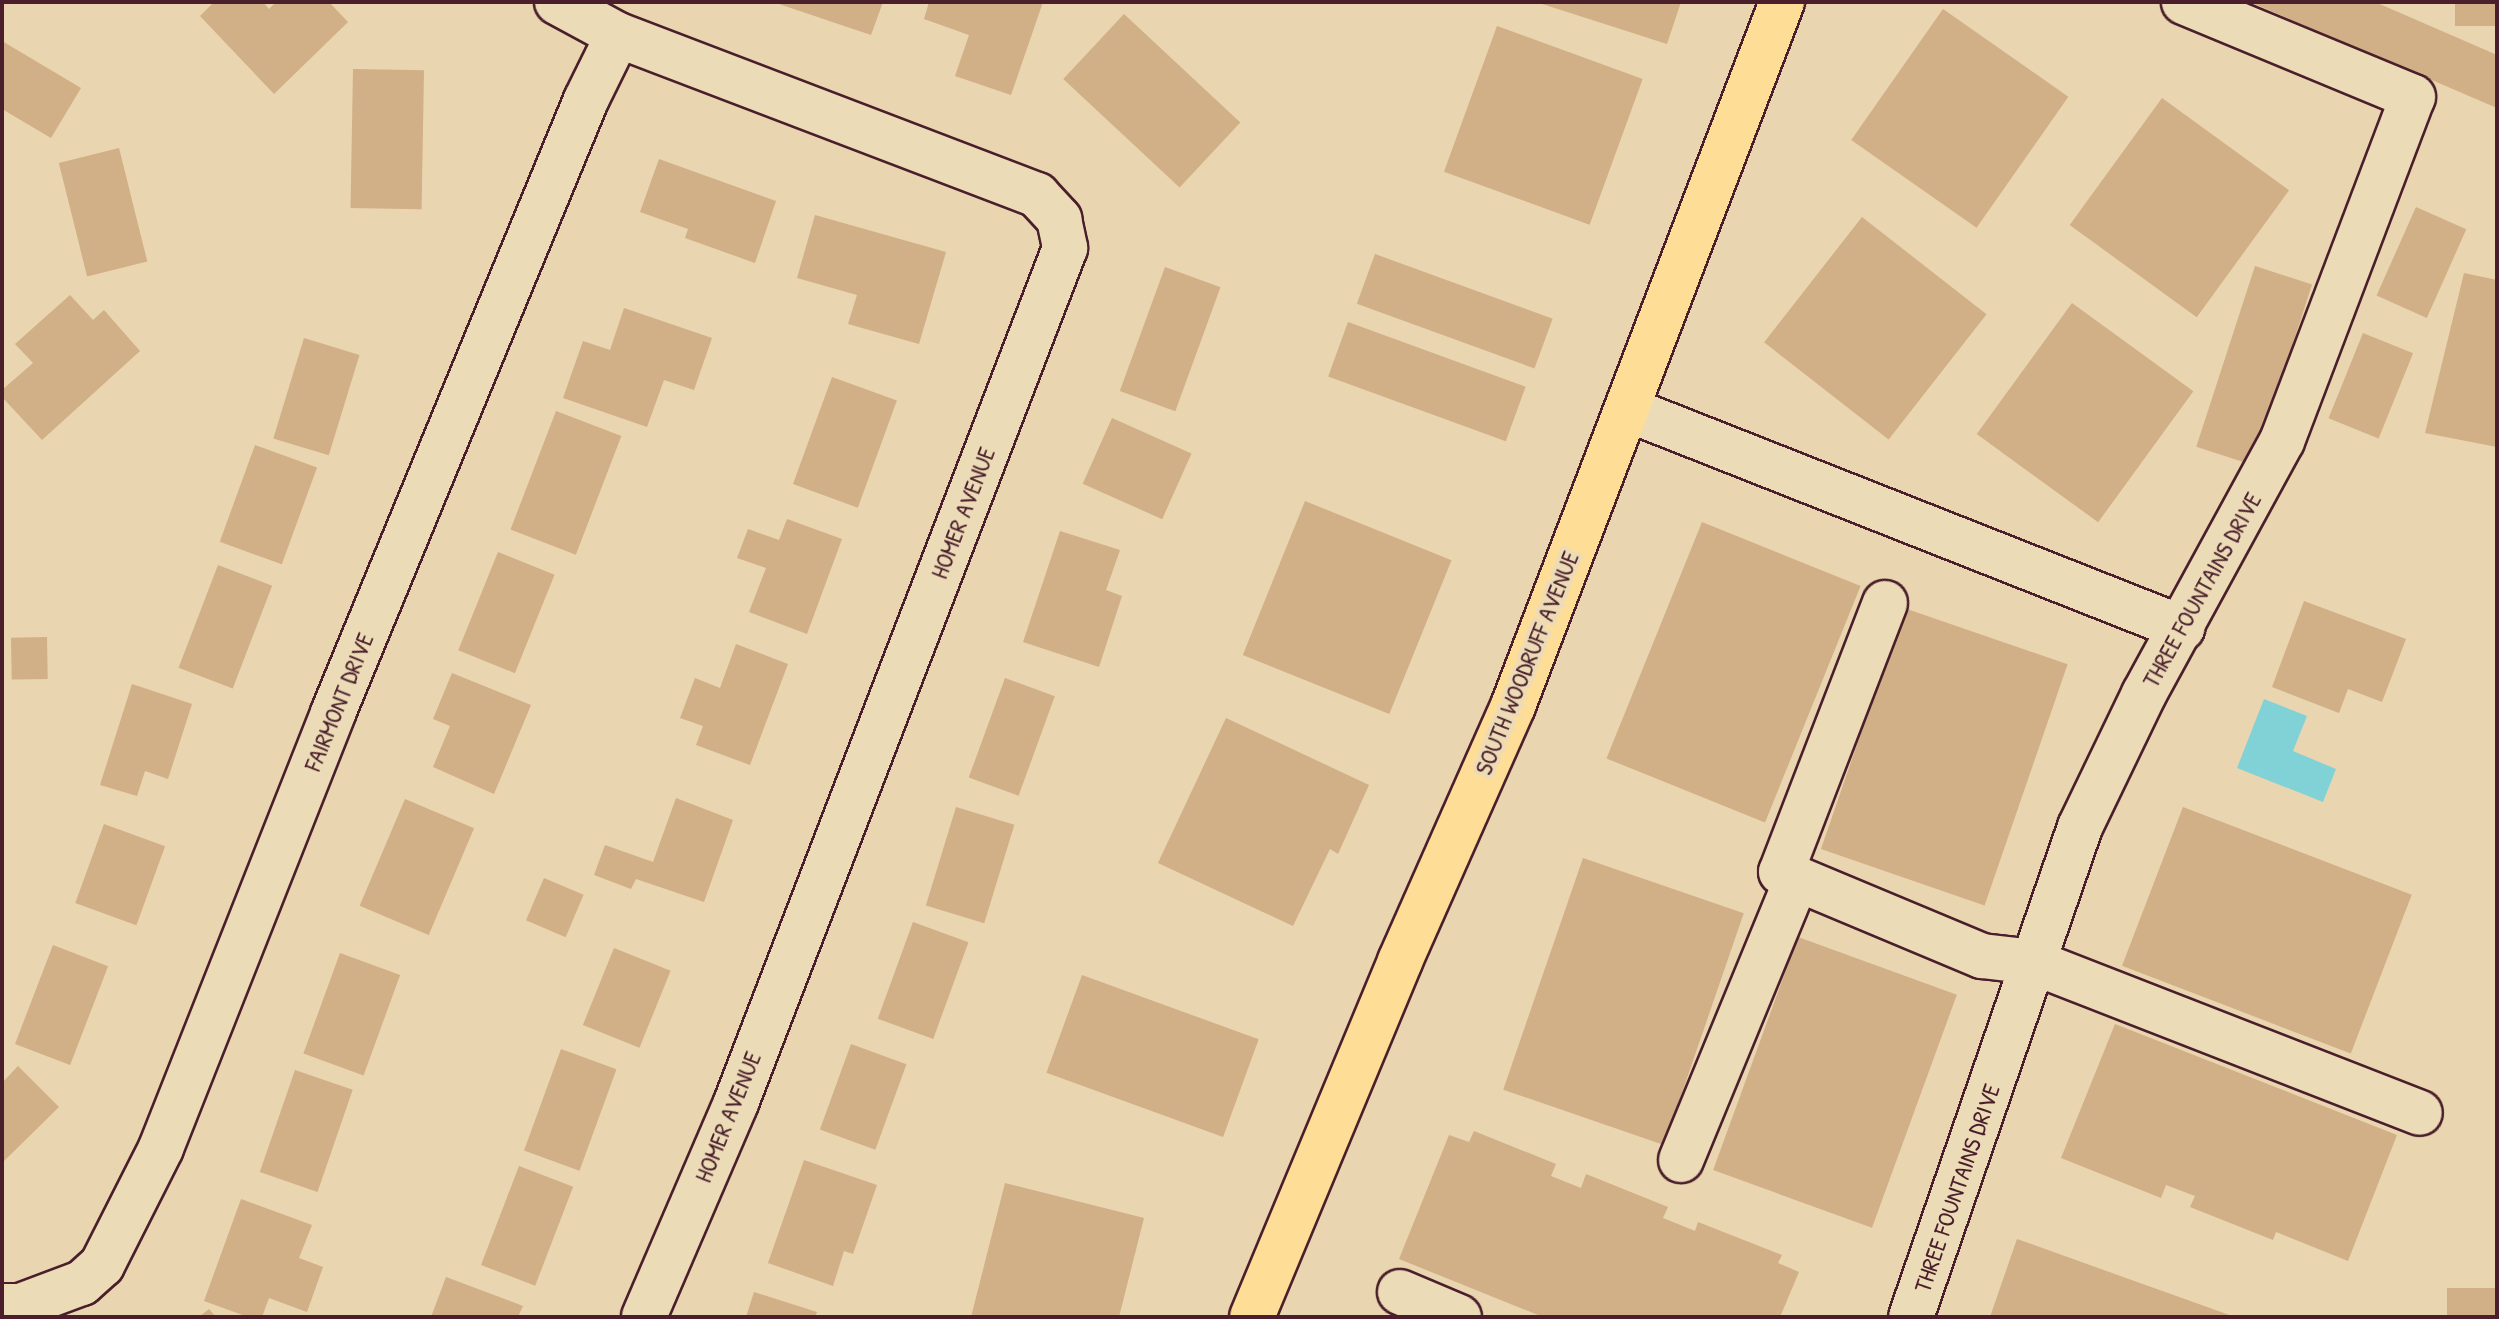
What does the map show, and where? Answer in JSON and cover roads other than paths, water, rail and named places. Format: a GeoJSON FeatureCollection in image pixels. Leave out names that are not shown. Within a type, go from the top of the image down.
{"type":"FeatureCollection","features":[{"type":"Feature","properties":{"kind":"main road","name":"SOUTH WOODRUFF AVENUE"},"geometry":{"type":"LineString","coordinates":[[1252,1317],[1400,961],[1513,706],[1782,2]]}},
{"type":"Feature","properties":{"kind":"street","name":"HOMER AVENUE"},"geometry":{"type":"LineString","coordinates":[[557,2],[618,35],[1037,195],[1059,219],[1065,248],[736,1103],[644,1317]]}},
{"type":"Feature","properties":{"kind":"street","name":"THREE FOUNTAINS DRIVE"},"geometry":{"type":"LineString","coordinates":[[1911,1317],[1953,1207],[2080,827],[2144,694],[2282,441],[2413,97],[2184,2]]}},
{"type":"Feature","properties":{"kind":"street","name":"FAIRMONT DRIVE"},"geometry":{"type":"LineString","coordinates":[[2,1306],[20,1306],[82,1283],[102,1265],[161,1148],[333,713],[586,100],[618,35]]}},
{"type":"Feature","properties":{"kind":"street"},"geometry":{"type":"LineString","coordinates":[[1627,409],[2182,628]]}},
{"type":"Feature","properties":{"kind":"street"},"geometry":{"type":"LineString","coordinates":[[1885,603],[1781,872],[1982,956],[2033,962],[2420,1113]]}},
{"type":"Feature","properties":{"kind":"street"},"geometry":{"type":"LineString","coordinates":[[1681,1160],[1797,879]]}},
{"type":"Feature","properties":{"kind":"street"},"geometry":{"type":"LineString","coordinates":[[1400,1292],[1459,1317]]}},
{"type":"Feature","properties":{"kind":"water"},"geometry":{"type":"Polygon","coordinates":[[[2264,699],[2307,716],[2293,751],[2336,769],[2323,802],[2237,768],[2264,699]]]}}]}
